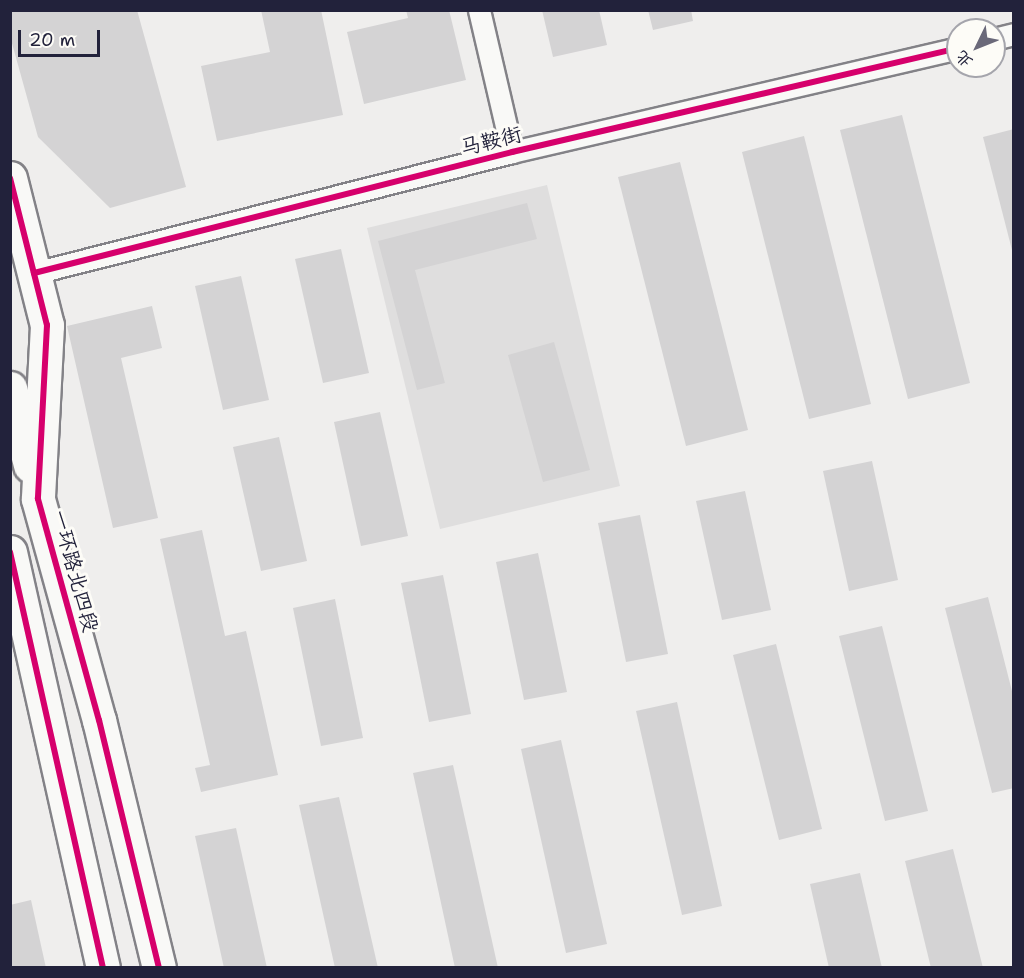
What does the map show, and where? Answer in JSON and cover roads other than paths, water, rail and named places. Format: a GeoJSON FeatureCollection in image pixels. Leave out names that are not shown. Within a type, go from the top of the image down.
{"type":"FeatureCollection","features":[{"type":"Feature","properties":{"kind":"main road","name":"一环路北四段"},"geometry":{"type":"LineString","coordinates":[[10,178],[47,325],[38,499],[99,720],[159,968]]}},
{"type":"Feature","properties":{"kind":"main road"},"geometry":{"type":"LineString","coordinates":[[10,388],[38,499]]}},
{"type":"Feature","properties":{"kind":"main road"},"geometry":{"type":"LineString","coordinates":[[10,552],[103,968]]}},
{"type":"Feature","properties":{"kind":"street"},"geometry":{"type":"LineString","coordinates":[[479,10],[512,152]]}},
{"type":"Feature","properties":{"kind":"street","name":"马鞍街"},"geometry":{"type":"LineString","coordinates":[[34,273],[512,152],[946,51]]}}]}
